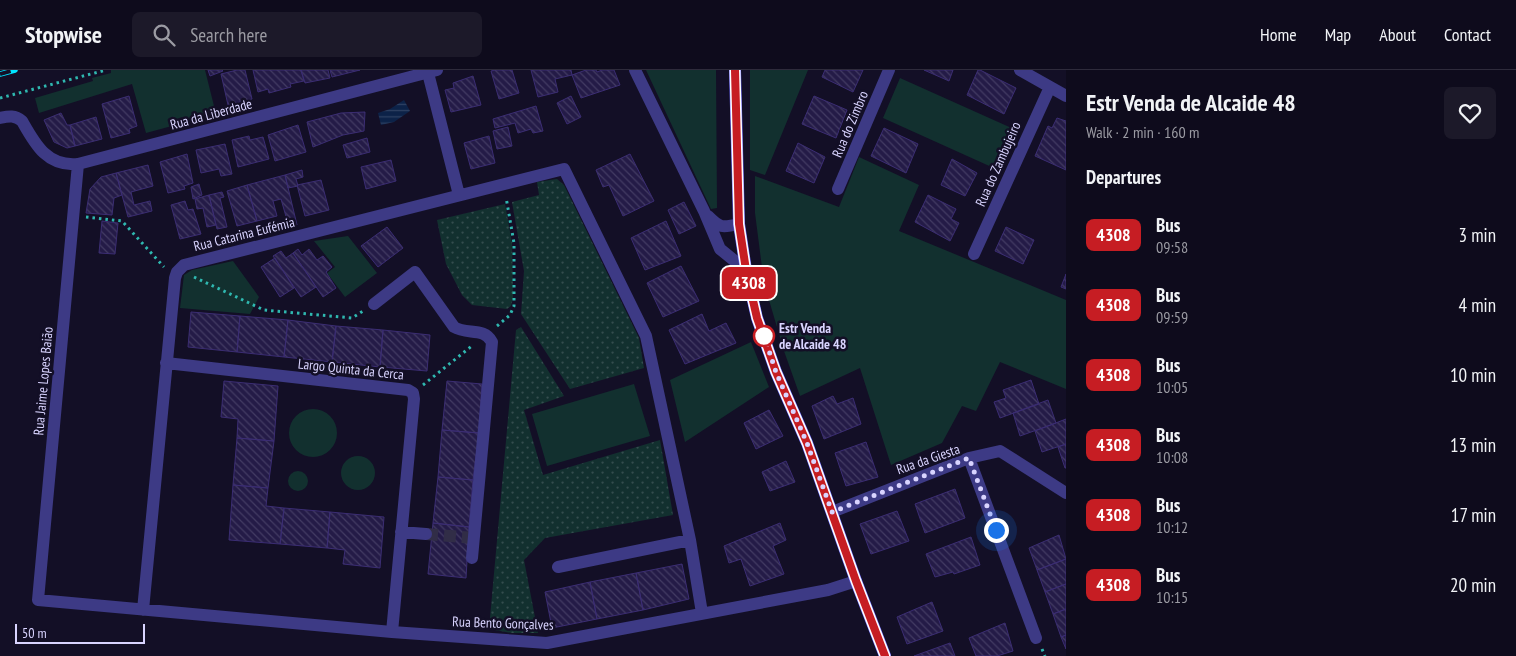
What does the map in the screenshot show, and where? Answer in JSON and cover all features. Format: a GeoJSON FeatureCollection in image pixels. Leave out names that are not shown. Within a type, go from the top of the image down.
{"type":"FeatureCollection","features":[{"type":"Feature","properties":{"kind":"street"},"geometry":{"type":"LineString","coordinates":[[636,70],[704,211],[720,249],[746,270]]}},
{"type":"Feature","properties":{"kind":"street"},"geometry":{"type":"LineString","coordinates":[[735,70],[739,224],[746,270],[757,318],[776,372],[807,443],[885,656]]}},
{"type":"Feature","properties":{"kind":"street","name":"Rua do Zimbro"},"geometry":{"type":"LineString","coordinates":[[838,189],[889,70]]}},
{"type":"Feature","properties":{"kind":"street"},"geometry":{"type":"LineString","coordinates":[[1020,70],[1066,96]]}},
{"type":"Feature","properties":{"kind":"street"},"geometry":{"type":"LineString","coordinates":[[432,71],[459,195]]}},
{"type":"Feature","properties":{"kind":"street","name":"Rua da Liberdade"},"geometry":{"type":"LineString","coordinates":[[5,117],[15,117],[22,121],[36,146],[45,154],[66,164],[78,164],[432,71]]}},
{"type":"Feature","properties":{"kind":"street","name":"Rua do Zambujeiro"},"geometry":{"type":"LineString","coordinates":[[974,254],[1050,87]]}},
{"type":"Feature","properties":{"kind":"street","name":"Rua Jaime Lopes Baião"},"geometry":{"type":"LineString","coordinates":[[38,600],[78,164]]}},
{"type":"Feature","properties":{"kind":"street","name":"Rua Catarina Eufémia"},"geometry":{"type":"LineString","coordinates":[[176,274],[184,264],[564,169],[646,336],[690,540]]}},
{"type":"Feature","properties":{"kind":"street"},"geometry":{"type":"LineString","coordinates":[[704,211],[718,226],[728,227],[739,224]]}},
{"type":"Feature","properties":{"kind":"street"},"geometry":{"type":"LineString","coordinates":[[374,304],[415,272],[454,327],[463,331],[482,332],[487,334],[492,342],[472,558]]}},
{"type":"Feature","properties":{"kind":"street"},"geometry":{"type":"LineString","coordinates":[[143,610],[176,274]]}},
{"type":"Feature","properties":{"kind":"street","name":"Largo Quinta da Cerca"},"geometry":{"type":"LineString","coordinates":[[166,363],[408,390],[413,393],[414,399],[392,632]]}},
{"type":"Feature","properties":{"kind":"street"},"geometry":{"type":"LineString","coordinates":[[969,458],[1000,451],[1066,493]]}},
{"type":"Feature","properties":{"kind":"street","name":"Rua da Giesta"},"geometry":{"type":"LineString","coordinates":[[832,512],[969,458],[1036,638]]}},
{"type":"Feature","properties":{"kind":"street"},"geometry":{"type":"LineString","coordinates":[[401,532],[426,534]]}},
{"type":"Feature","properties":{"kind":"street"},"geometry":{"type":"LineString","coordinates":[[558,567],[690,540],[702,614]]}},
{"type":"Feature","properties":{"kind":"street","name":"Rua Bento Gonçalves"},"geometry":{"type":"LineString","coordinates":[[38,600],[392,632],[547,643],[828,590],[856,581]]}},
{"type":"Feature","properties":{"kind":"path"},"geometry":{"type":"LineString","coordinates":[[1,98],[106,70]]}},
{"type":"Feature","properties":{"kind":"path"},"geometry":{"type":"LineString","coordinates":[[413,393],[510,315],[514,306],[514,243],[504,184]]}},
{"type":"Feature","properties":{"kind":"path"},"geometry":{"type":"LineString","coordinates":[[73,215],[122,221],[176,274],[264,310],[352,318],[374,304]]}},
{"type":"Feature","properties":{"kind":"green space"},"geometry":{"type":"Polygon","coordinates":[[[111,70],[205,70],[216,114],[146,133],[132,84],[39,113],[35,98],[93,81],[92,78],[111,73],[111,70]]]}},
{"type":"Feature","properties":{"kind":"green space"},"geometry":{"type":"Polygon","coordinates":[[[646,70],[716,70],[717,208],[711,209],[646,70]]]}},
{"type":"Feature","properties":{"kind":"green space"},"geometry":{"type":"Polygon","coordinates":[[[750,70],[808,70],[765,175],[750,170],[750,70]]]}},
{"type":"Feature","properties":{"kind":"green space"},"geometry":{"type":"Polygon","coordinates":[[[900,78],[1016,130],[996,169],[883,118],[900,78]]]}},
{"type":"Feature","properties":{"kind":"green space"},"geometry":{"type":"Polygon","coordinates":[[[859,157],[919,185],[899,231],[1066,300],[1066,389],[1000,362],[976,411],[962,406],[942,443],[891,465],[860,368],[800,396],[784,351],[764,283],[755,213],[755,176],[839,207],[859,157]]]}},
{"type":"Feature","properties":{"kind":"green space"},"geometry":{"type":"Polygon","coordinates":[[[557,179],[564,185],[639,338],[644,368],[570,389],[521,314],[524,271],[512,202],[539,195],[537,182],[557,179]]]}},
{"type":"Feature","properties":{"kind":"green space"},"geometry":{"type":"Polygon","coordinates":[[[505,204],[512,243],[513,298],[511,306],[507,309],[472,305],[462,295],[446,264],[437,220],[505,204]]]}},
{"type":"Feature","properties":{"kind":"green space"},"geometry":{"type":"Polygon","coordinates":[[[348,236],[377,273],[345,297],[327,273],[335,267],[314,241],[348,236]]]}},
{"type":"Feature","properties":{"kind":"green space"},"geometry":{"type":"Polygon","coordinates":[[[233,261],[259,297],[250,314],[180,308],[184,275],[192,270],[233,261]]]}},
{"type":"Feature","properties":{"kind":"green space"},"geometry":{"type":"Polygon","coordinates":[[[521,327],[564,396],[524,410],[543,475],[660,440],[673,515],[545,538],[524,560],[538,633],[512,633],[489,629],[516,330],[521,327]]]}},
{"type":"Feature","properties":{"kind":"green space"},"geometry":{"type":"Polygon","coordinates":[[[751,342],[769,387],[685,442],[670,380],[751,342]]]}},
{"type":"Feature","properties":{"kind":"green space"},"geometry":{"type":"Polygon","coordinates":[[[634,384],[650,436],[547,466],[532,414],[634,384]]]}},
{"type":"Feature","properties":{"kind":"green space"},"geometry":{"type":"Polygon","coordinates":[[[313,409],[322,411],[330,416],[335,424],[337,433],[335,442],[330,450],[322,455],[313,457],[304,455],[296,450],[291,442],[289,433],[291,424],[296,416],[304,411],[313,409]]]}},
{"type":"Feature","properties":{"kind":"green space"},"geometry":{"type":"Polygon","coordinates":[[[358,456],[370,461],[375,473],[370,485],[358,490],[346,485],[341,473],[346,461],[358,456]]]}},
{"type":"Feature","properties":{"kind":"green space"},"geometry":{"type":"Polygon","coordinates":[[[298,471],[305,474],[308,481],[305,488],[298,491],[291,488],[288,481],[291,474],[298,471]]]}},
{"type":"Feature","properties":{"kind":"water"},"geometry":{"type":"Polygon","coordinates":[[[404,100],[410,111],[394,122],[381,125],[378,113],[390,109],[404,100]]]}},
{"type":"Feature","properties":{"kind":"building"},"geometry":{"type":"Polygon","coordinates":[[[208,70],[222,70],[223,71],[210,76],[208,70]]]}},
{"type":"Feature","properties":{"kind":"building"},"geometry":{"type":"Polygon","coordinates":[[[245,70],[252,99],[228,105],[221,74],[245,70]]]}},
{"type":"Feature","properties":{"kind":"building"},"geometry":{"type":"Polygon","coordinates":[[[253,70],[301,70],[304,81],[290,84],[291,87],[269,93],[268,89],[258,92],[253,70]]]}},
{"type":"Feature","properties":{"kind":"building"},"geometry":{"type":"Polygon","coordinates":[[[301,70],[328,70],[330,78],[305,83],[301,70]]]}},
{"type":"Feature","properties":{"kind":"building"},"geometry":{"type":"Polygon","coordinates":[[[330,70],[360,70],[332,77],[330,70]]]}},
{"type":"Feature","properties":{"kind":"building"},"geometry":{"type":"Polygon","coordinates":[[[512,70],[519,93],[499,99],[491,71],[512,70]]]}},
{"type":"Feature","properties":{"kind":"building"},"geometry":{"type":"Polygon","coordinates":[[[531,70],[571,70],[572,75],[555,79],[558,92],[538,97],[531,70]]]}},
{"type":"Feature","properties":{"kind":"building"},"geometry":{"type":"Polygon","coordinates":[[[586,70],[596,70],[597,72],[614,70],[620,85],[581,98],[572,75],[586,70]]]}},
{"type":"Feature","properties":{"kind":"building"},"geometry":{"type":"Polygon","coordinates":[[[825,70],[863,70],[853,92],[822,77],[825,70]]]}},
{"type":"Feature","properties":{"kind":"building"},"geometry":{"type":"Polygon","coordinates":[[[924,70],[953,70],[949,81],[924,70]]]}},
{"type":"Feature","properties":{"kind":"building"},"geometry":{"type":"Polygon","coordinates":[[[978,70],[1016,88],[1004,114],[967,95],[978,70]]]}},
{"type":"Feature","properties":{"kind":"building"},"geometry":{"type":"Polygon","coordinates":[[[473,76],[481,105],[451,112],[445,90],[454,88],[453,83],[473,76]]]}},
{"type":"Feature","properties":{"kind":"building"},"geometry":{"type":"Polygon","coordinates":[[[129,96],[137,126],[129,129],[130,133],[111,138],[102,104],[129,96]]]}},
{"type":"Feature","properties":{"kind":"building"},"geometry":{"type":"Polygon","coordinates":[[[571,96],[581,117],[567,124],[557,103],[571,96]]]}},
{"type":"Feature","properties":{"kind":"building"},"geometry":{"type":"Polygon","coordinates":[[[814,96],[847,110],[836,138],[802,124],[814,96]]]}},
{"type":"Feature","properties":{"kind":"building"},"geometry":{"type":"Polygon","coordinates":[[[536,106],[543,131],[533,133],[531,129],[518,133],[515,123],[495,128],[493,119],[536,106]]]}},
{"type":"Feature","properties":{"kind":"building"},"geometry":{"type":"Polygon","coordinates":[[[365,112],[364,131],[343,135],[313,147],[307,122],[341,113],[365,112]]]}},
{"type":"Feature","properties":{"kind":"building"},"geometry":{"type":"Polygon","coordinates":[[[61,113],[67,125],[70,125],[75,146],[67,148],[54,142],[44,120],[61,113]]]}},
{"type":"Feature","properties":{"kind":"building"},"geometry":{"type":"Polygon","coordinates":[[[96,117],[102,139],[75,146],[70,125],[96,117]]]}},
{"type":"Feature","properties":{"kind":"building"},"geometry":{"type":"Polygon","coordinates":[[[1057,118],[1066,121],[1066,170],[1035,156],[1048,126],[1052,128],[1057,118]]]}},
{"type":"Feature","properties":{"kind":"building"},"geometry":{"type":"Polygon","coordinates":[[[298,125],[306,152],[275,161],[268,135],[298,125]]]}},
{"type":"Feature","properties":{"kind":"building"},"geometry":{"type":"Polygon","coordinates":[[[508,127],[512,146],[497,149],[493,131],[508,127]]]}},
{"type":"Feature","properties":{"kind":"building"},"geometry":{"type":"Polygon","coordinates":[[[884,128],[918,144],[906,173],[871,156],[884,128]]]}},
{"type":"Feature","properties":{"kind":"building"},"geometry":{"type":"Polygon","coordinates":[[[249,136],[250,140],[263,137],[269,159],[238,167],[232,140],[249,136]]]}},
{"type":"Feature","properties":{"kind":"building"},"geometry":{"type":"Polygon","coordinates":[[[489,136],[495,163],[471,169],[464,143],[489,136]]]}},
{"type":"Feature","properties":{"kind":"building"},"geometry":{"type":"Polygon","coordinates":[[[367,138],[370,152],[347,158],[343,145],[367,138]]]}},
{"type":"Feature","properties":{"kind":"building"},"geometry":{"type":"Polygon","coordinates":[[[798,143],[825,157],[814,183],[786,171],[798,143]]]}},
{"type":"Feature","properties":{"kind":"building"},"geometry":{"type":"Polygon","coordinates":[[[225,144],[232,174],[221,176],[219,169],[201,173],[196,150],[225,144]]]}},
{"type":"Feature","properties":{"kind":"building"},"geometry":{"type":"Polygon","coordinates":[[[187,154],[193,183],[184,186],[185,189],[168,193],[160,162],[187,154]]]}},
{"type":"Feature","properties":{"kind":"building"},"geometry":{"type":"Polygon","coordinates":[[[630,154],[654,201],[623,216],[609,185],[603,187],[596,170],[630,154]]]}},
{"type":"Feature","properties":{"kind":"building"},"geometry":{"type":"Polygon","coordinates":[[[952,159],[977,173],[965,196],[941,185],[952,159]]]}},
{"type":"Feature","properties":{"kind":"building"},"geometry":{"type":"Polygon","coordinates":[[[391,160],[396,181],[366,189],[361,167],[391,160]]]}},
{"type":"Feature","properties":{"kind":"building"},"geometry":{"type":"Polygon","coordinates":[[[148,165],[153,186],[131,192],[134,205],[150,201],[152,211],[128,217],[116,173],[148,165]]]}},
{"type":"Feature","properties":{"kind":"building"},"geometry":{"type":"Polygon","coordinates":[[[302,170],[303,177],[296,179],[298,186],[288,188],[285,175],[302,170]]]}},
{"type":"Feature","properties":{"kind":"building"},"geometry":{"type":"Polygon","coordinates":[[[116,173],[122,195],[114,198],[112,215],[86,213],[90,189],[101,177],[116,173]]]}},
{"type":"Feature","properties":{"kind":"building"},"geometry":{"type":"Polygon","coordinates":[[[285,175],[297,225],[289,227],[281,199],[273,201],[277,216],[257,221],[247,185],[285,175]]]}},
{"type":"Feature","properties":{"kind":"building"},"geometry":{"type":"Polygon","coordinates":[[[321,180],[329,210],[305,216],[297,185],[321,180]]]}},
{"type":"Feature","properties":{"kind":"building"},"geometry":{"type":"Polygon","coordinates":[[[199,184],[202,195],[193,199],[191,187],[199,184]]]}},
{"type":"Feature","properties":{"kind":"building"},"geometry":{"type":"Polygon","coordinates":[[[247,185],[257,221],[237,226],[227,191],[247,185]]]}},
{"type":"Feature","properties":{"kind":"building"},"geometry":{"type":"Polygon","coordinates":[[[222,192],[224,197],[220,198],[227,227],[217,229],[209,195],[222,192]]]}},
{"type":"Feature","properties":{"kind":"building"},"geometry":{"type":"Polygon","coordinates":[[[209,195],[216,225],[207,227],[203,208],[197,209],[195,199],[209,195]]]}},
{"type":"Feature","properties":{"kind":"building"},"geometry":{"type":"Polygon","coordinates":[[[928,195],[956,209],[951,219],[959,223],[950,241],[915,222],[928,195]]]}},
{"type":"Feature","properties":{"kind":"building"},"geometry":{"type":"Polygon","coordinates":[[[185,201],[188,210],[193,209],[201,234],[180,239],[171,205],[185,201]]]}},
{"type":"Feature","properties":{"kind":"building"},"geometry":{"type":"Polygon","coordinates":[[[684,202],[696,226],[679,234],[668,210],[684,202]]]}},
{"type":"Feature","properties":{"kind":"building"},"geometry":{"type":"Polygon","coordinates":[[[102,221],[118,223],[115,254],[99,253],[102,221]]]}},
{"type":"Feature","properties":{"kind":"building"},"geometry":{"type":"Polygon","coordinates":[[[666,221],[681,256],[645,270],[631,238],[666,221]]]}},
{"type":"Feature","properties":{"kind":"building"},"geometry":{"type":"Polygon","coordinates":[[[387,227],[403,248],[378,267],[361,246],[387,227]]]}},
{"type":"Feature","properties":{"kind":"building"},"geometry":{"type":"Polygon","coordinates":[[[1006,227],[1034,240],[1023,264],[995,251],[1006,227]]]}},
{"type":"Feature","properties":{"kind":"building"},"geometry":{"type":"Polygon","coordinates":[[[298,249],[302,255],[309,249],[317,260],[323,256],[332,267],[326,272],[336,288],[323,297],[293,253],[298,249]]]}},
{"type":"Feature","properties":{"kind":"building"},"geometry":{"type":"Polygon","coordinates":[[[281,251],[286,258],[293,253],[316,287],[301,297],[273,256],[281,251]]]}},
{"type":"Feature","properties":{"kind":"building"},"geometry":{"type":"Polygon","coordinates":[[[275,258],[294,288],[280,297],[261,267],[275,258]]]}},
{"type":"Feature","properties":{"kind":"building"},"geometry":{"type":"Polygon","coordinates":[[[681,266],[699,301],[663,317],[647,283],[681,266]]]}},
{"type":"Feature","properties":{"kind":"building"},"geometry":{"type":"Polygon","coordinates":[[[1066,274],[1066,289],[1061,287],[1066,274]]]}},
{"type":"Feature","properties":{"kind":"building"},"geometry":{"type":"Polygon","coordinates":[[[191,312],[240,316],[237,352],[188,347],[191,312]]]}},
{"type":"Feature","properties":{"kind":"building"},"geometry":{"type":"Polygon","coordinates":[[[702,314],[709,331],[726,323],[736,343],[685,364],[669,330],[702,314]]]}},
{"type":"Feature","properties":{"kind":"building"},"geometry":{"type":"Polygon","coordinates":[[[240,316],[288,320],[284,357],[237,352],[240,316]]]}},
{"type":"Feature","properties":{"kind":"building"},"geometry":{"type":"Polygon","coordinates":[[[288,320],[336,326],[332,362],[284,357],[288,320]]]}},
{"type":"Feature","properties":{"kind":"building"},"geometry":{"type":"Polygon","coordinates":[[[336,326],[383,330],[380,367],[332,362],[336,326]]]}},
{"type":"Feature","properties":{"kind":"building"},"geometry":{"type":"Polygon","coordinates":[[[383,330],[430,335],[427,371],[380,367],[383,330]]]}},
{"type":"Feature","properties":{"kind":"building"},"geometry":{"type":"Polygon","coordinates":[[[1031,380],[1039,404],[1000,418],[994,402],[1006,398],[1003,390],[1031,380]]]}},
{"type":"Feature","properties":{"kind":"building"},"geometry":{"type":"Polygon","coordinates":[[[224,381],[278,386],[274,441],[237,438],[238,419],[221,417],[224,381]]]}},
{"type":"Feature","properties":{"kind":"building"},"geometry":{"type":"Polygon","coordinates":[[[447,381],[482,384],[479,433],[442,430],[447,381]]]}},
{"type":"Feature","properties":{"kind":"building"},"geometry":{"type":"Polygon","coordinates":[[[833,396],[837,404],[853,398],[861,424],[824,439],[812,406],[833,396]]]}},
{"type":"Feature","properties":{"kind":"building"},"geometry":{"type":"Polygon","coordinates":[[[1048,400],[1056,423],[1020,436],[1013,413],[1048,400]]]}},
{"type":"Feature","properties":{"kind":"building"},"geometry":{"type":"Polygon","coordinates":[[[769,410],[783,436],[756,449],[744,423],[769,410]]]}},
{"type":"Feature","properties":{"kind":"building"},"geometry":{"type":"Polygon","coordinates":[[[1066,419],[1066,444],[1042,452],[1035,431],[1066,419]]]}},
{"type":"Feature","properties":{"kind":"building"},"geometry":{"type":"Polygon","coordinates":[[[442,430],[479,433],[473,480],[438,477],[442,430]]]}},
{"type":"Feature","properties":{"kind":"building"},"geometry":{"type":"Polygon","coordinates":[[[237,438],[274,441],[268,488],[233,485],[237,438]]]}},
{"type":"Feature","properties":{"kind":"building"},"geometry":{"type":"Polygon","coordinates":[[[866,442],[878,477],[846,486],[835,453],[866,442]]]}},
{"type":"Feature","properties":{"kind":"building"},"geometry":{"type":"Polygon","coordinates":[[[1066,444],[1066,468],[1065,468],[1058,447],[1066,444]]]}},
{"type":"Feature","properties":{"kind":"building"},"geometry":{"type":"Polygon","coordinates":[[[786,461],[795,482],[770,491],[762,472],[786,461]]]}},
{"type":"Feature","properties":{"kind":"building"},"geometry":{"type":"Polygon","coordinates":[[[438,477],[473,480],[469,527],[433,523],[438,477]]]}},
{"type":"Feature","properties":{"kind":"building"},"geometry":{"type":"Polygon","coordinates":[[[233,485],[268,488],[266,506],[284,508],[280,544],[229,540],[233,485]]]}},
{"type":"Feature","properties":{"kind":"building"},"geometry":{"type":"Polygon","coordinates":[[[955,489],[965,518],[925,533],[915,504],[955,489]]]}},
{"type":"Feature","properties":{"kind":"building"},"geometry":{"type":"Polygon","coordinates":[[[284,508],[330,512],[327,548],[280,544],[284,508]]]}},
{"type":"Feature","properties":{"kind":"building"},"geometry":{"type":"Polygon","coordinates":[[[897,511],[909,541],[871,554],[860,524],[897,511]]]}},
{"type":"Feature","properties":{"kind":"building"},"geometry":{"type":"Polygon","coordinates":[[[330,512],[384,517],[380,568],[343,564],[345,550],[327,548],[330,512]]]}},
{"type":"Feature","properties":{"kind":"building"},"geometry":{"type":"Polygon","coordinates":[[[433,523],[469,527],[466,578],[428,574],[433,523]]]}},
{"type":"Feature","properties":{"kind":"building"},"geometry":{"type":"Polygon","coordinates":[[[780,523],[786,540],[773,546],[784,574],[750,586],[741,559],[729,563],[724,546],[780,523]]]}},
{"type":"Feature","properties":{"kind":"building"},"geometry":{"type":"Polygon","coordinates":[[[1059,535],[1066,559],[1037,570],[1029,548],[1059,535]]]}},
{"type":"Feature","properties":{"kind":"building"},"geometry":{"type":"Polygon","coordinates":[[[971,537],[980,565],[954,574],[953,572],[935,577],[926,554],[971,537]]]}},
{"type":"Feature","properties":{"kind":"building"},"geometry":{"type":"Polygon","coordinates":[[[1066,559],[1066,584],[1045,592],[1037,570],[1066,559]]]}},
{"type":"Feature","properties":{"kind":"building"},"geometry":{"type":"Polygon","coordinates":[[[682,564],[689,599],[643,610],[636,573],[682,564]]]}},
{"type":"Feature","properties":{"kind":"building"},"geometry":{"type":"Polygon","coordinates":[[[636,573],[643,610],[597,619],[590,582],[636,573]]]}},
{"type":"Feature","properties":{"kind":"building"},"geometry":{"type":"Polygon","coordinates":[[[590,582],[597,619],[552,628],[545,592],[590,582]]]}},
{"type":"Feature","properties":{"kind":"building"},"geometry":{"type":"Polygon","coordinates":[[[1066,584],[1066,609],[1053,614],[1045,592],[1066,584]]]}},
{"type":"Feature","properties":{"kind":"building"},"geometry":{"type":"Polygon","coordinates":[[[932,602],[943,631],[907,644],[897,617],[932,602]]]}},
{"type":"Feature","properties":{"kind":"building"},"geometry":{"type":"Polygon","coordinates":[[[1066,609],[1066,635],[1061,637],[1053,614],[1066,609]]]}},
{"type":"Feature","properties":{"kind":"building"},"geometry":{"type":"Polygon","coordinates":[[[1005,623],[1013,651],[997,656],[976,656],[969,638],[1005,623]]]}},
{"type":"Feature","properties":{"kind":"building"},"geometry":{"type":"Polygon","coordinates":[[[1066,635],[1066,649],[1061,637],[1066,635]]]}},
{"type":"Feature","properties":{"kind":"building"},"geometry":{"type":"Polygon","coordinates":[[[950,643],[955,656],[914,656],[950,643]]]}},
{"type":"Feature","properties":{"kind":"tunnel"},"geometry":{"type":"LineString","coordinates":[[426,534],[474,538]]}},
{"type":"Feature","properties":{"kind":"railway"},"geometry":{"type":"LineString","coordinates":[[0,74],[15,70]]}},
{"type":"Feature","properties":{"kind":"bus line","name":"4308"},"geometry":{"type":"LineString","coordinates":[[735,70],[739,224],[746,270],[757,318],[776,372],[807,443],[885,656]]}},
{"type":"Feature","properties":{"kind":"place","name":"Estr Venda de Alcaide 48"},"geometry":{"type":"Point","coordinates":[764,336]}},
{"type":"Feature","properties":{"kind":"route"},"geometry":{"type":"LineString","coordinates":[[764,336],[776,372],[807,443],[832,512],[969,458],[996,530]]}}]}
